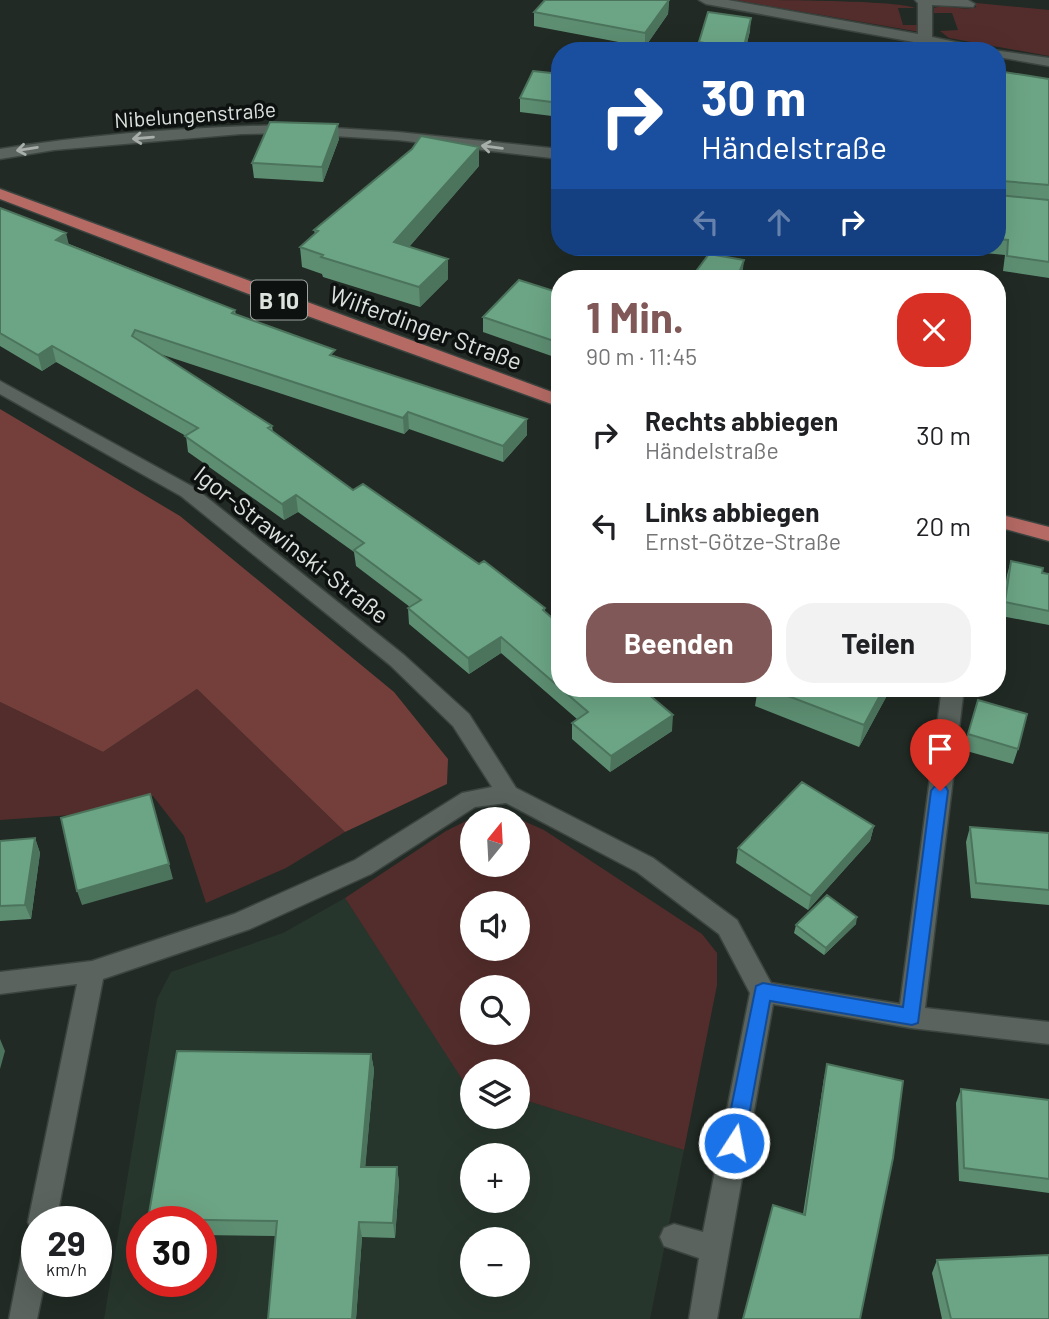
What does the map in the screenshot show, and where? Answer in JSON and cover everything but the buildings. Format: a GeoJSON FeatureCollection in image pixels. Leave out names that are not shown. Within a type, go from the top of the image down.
{"type":"FeatureCollection","features":[{"type":"Feature","properties":{"kind":"main road","name":"Wilferdinger Straße"},"geometry":{"type":"LineString","coordinates":[[0,194],[286,302],[551,398]]}},
{"type":"Feature","properties":{"kind":"main road"},"geometry":{"type":"LineString","coordinates":[[1006,523],[1049,534]]}},
{"type":"Feature","properties":{"kind":"street"},"geometry":{"type":"LineString","coordinates":[[706,0],[936,42]]}},
{"type":"Feature","properties":{"kind":"street"},"geometry":{"type":"LineString","coordinates":[[925,40],[923,0],[968,4]]}},
{"type":"Feature","properties":{"kind":"street"},"geometry":{"type":"LineString","coordinates":[[1006,54],[1049,62]]}},
{"type":"Feature","properties":{"kind":"street","name":"Nibelungenstraße"},"geometry":{"type":"LineString","coordinates":[[0,154],[54,145],[241,130],[398,136],[551,153]]}},
{"type":"Feature","properties":{"kind":"street","name":"Igor-Strawinski-Straße"},"geometry":{"type":"LineString","coordinates":[[0,387],[188,492],[397,660],[461,720],[508,794]]}},
{"type":"Feature","properties":{"kind":"street"},"geometry":{"type":"LineString","coordinates":[[912,1017],[952,697]]}},
{"type":"Feature","properties":{"kind":"street"},"geometry":{"type":"LineString","coordinates":[[0,983],[92,972],[241,922],[363,867],[470,799],[508,794],[645,865],[728,928],[763,992],[703,1319]]}},
{"type":"Feature","properties":{"kind":"street"},"geometry":{"type":"LineString","coordinates":[[45,1206],[92,972]]}},
{"type":"Feature","properties":{"kind":"street"},"geometry":{"type":"LineString","coordinates":[[763,992],[912,1017],[1049,1033]]}},
{"type":"Feature","properties":{"kind":"street"},"geometry":{"type":"LineString","coordinates":[[674,1237],[714,1249]]}},
{"type":"Feature","properties":{"kind":"street"},"geometry":{"type":"LineString","coordinates":[[23,1319],[27,1297]]}},
{"type":"Feature","properties":{"kind":"shaded area"},"geometry":{"type":"Polygon","coordinates":[[[735,0],[903,5],[915,8],[898,8],[903,25],[921,25],[920,32],[735,0]]]}},
{"type":"Feature","properties":{"kind":"shaded area"},"geometry":{"type":"Polygon","coordinates":[[[976,3],[1049,10],[1049,56],[1006,48],[1006,42],[971,42],[949,38],[940,31],[958,30],[952,13],[934,13],[934,8],[976,7],[976,3]]]}},
{"type":"Feature","properties":{"kind":"shaded area"},"geometry":{"type":"Polygon","coordinates":[[[0,409],[180,516],[394,692],[448,759],[447,784],[345,832],[197,689],[103,752],[0,702],[0,409]]]}},
{"type":"Feature","properties":{"kind":"shaded area"},"geometry":{"type":"Polygon","coordinates":[[[197,689],[345,832],[286,868],[206,903],[184,836],[153,796],[100,813],[0,820],[0,702],[103,752],[197,689]]]}},
{"type":"Feature","properties":{"kind":"shaded area"},"geometry":{"type":"Polygon","coordinates":[[[460,824],[460,877],[530,877],[530,824],[544,830],[702,934],[717,953],[717,985],[684,1150],[530,1102],[530,1059],[460,1059],[460,1076],[345,898],[460,824]]]}},
{"type":"Feature","properties":{"kind":"shaded area"},"geometry":{"type":"Polygon","coordinates":[[[345,898],[460,1075],[460,1129],[530,1129],[530,1102],[684,1150],[650,1319],[104,1319],[108,1297],[112,1297],[112,1271],[157,999],[171,972],[283,933],[345,898]]]}},
{"type":"Feature","properties":{"kind":"route"},"geometry":{"type":"LineString","coordinates":[[734,1143],[763,992],[912,1017],[940,791]]}}]}
